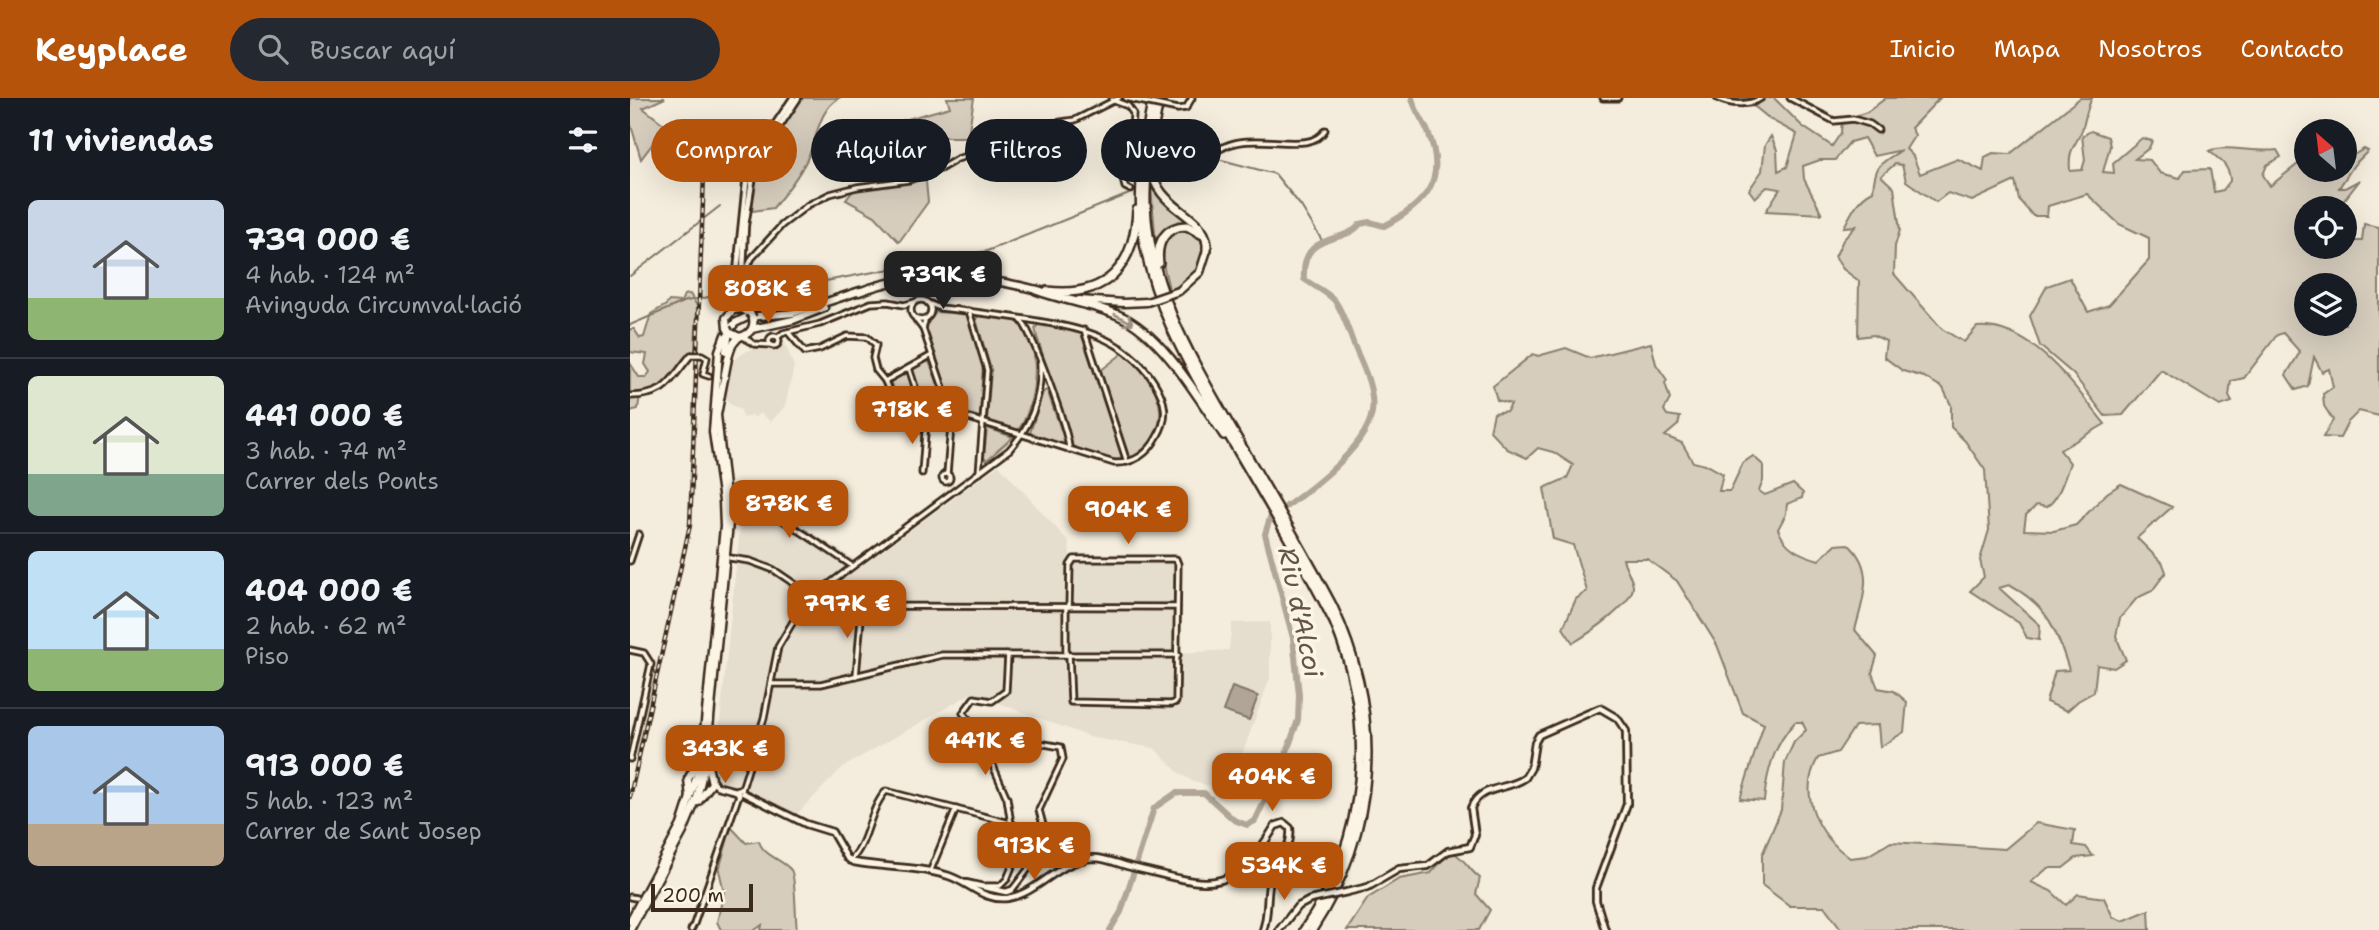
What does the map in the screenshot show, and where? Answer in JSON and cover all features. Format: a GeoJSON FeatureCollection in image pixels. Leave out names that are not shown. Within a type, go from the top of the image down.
{"type":"FeatureCollection","features":[{"type":"Feature","properties":{"kind":"highway"},"geometry":{"type":"LineString","coordinates":[[1036,290],[1080,292],[1099,285],[1114,274],[1126,258],[1133,242],[1144,142],[1153,98]]}},
{"type":"Feature","properties":{"kind":"highway"},"geometry":{"type":"LineString","coordinates":[[1155,119],[1160,98]]}},
{"type":"Feature","properties":{"kind":"highway"},"geometry":{"type":"LineString","coordinates":[[1147,182],[1149,236],[1161,288],[1191,357],[1236,446],[1319,594],[1349,654],[1361,727],[1360,777],[1355,814],[1333,881],[1304,930]]}},
{"type":"Feature","properties":{"kind":"highway"},"geometry":{"type":"LineString","coordinates":[[1155,182],[1165,199],[1199,225],[1208,250]]}},
{"type":"Feature","properties":{"kind":"highway"},"geometry":{"type":"LineString","coordinates":[[1140,185],[1145,246],[1160,301],[1181,351],[1323,587],[1361,685],[1368,736],[1363,805],[1344,870],[1312,930]]}},
{"type":"Feature","properties":{"kind":"highway"},"geometry":{"type":"LineString","coordinates":[[1161,288],[1158,257],[1160,241],[1166,232],[1177,226],[1192,228],[1200,234],[1208,250]]}},
{"type":"Feature","properties":{"kind":"highway"},"geometry":{"type":"LineString","coordinates":[[1036,290],[1061,300],[1120,316],[1142,330],[1236,446]]}},
{"type":"Feature","properties":{"kind":"main road"},"geometry":{"type":"LineString","coordinates":[[707,785],[698,773],[698,762],[705,742],[724,527],[723,501],[713,438],[713,408],[720,346],[725,335],[736,323],[756,315],[793,313],[903,279],[950,276],[1101,303],[1147,302],[1179,291],[1200,272],[1208,250]]}},
{"type":"Feature","properties":{"kind":"main road"},"geometry":{"type":"LineString","coordinates":[[631,930],[707,785],[706,759],[729,523],[718,433],[718,410],[732,345],[752,329],[793,320],[860,291]]}},
{"type":"Feature","properties":{"kind":"main road"},"geometry":{"type":"LineString","coordinates":[[713,408],[728,330],[726,318],[733,310],[750,315],[766,325]]}},
{"type":"Feature","properties":{"kind":"main road"},"geometry":{"type":"LineString","coordinates":[[750,315],[752,329]]}},
{"type":"Feature","properties":{"kind":"main road"},"geometry":{"type":"LineString","coordinates":[[728,330],[740,336]]}},
{"type":"Feature","properties":{"kind":"main road"},"geometry":{"type":"LineString","coordinates":[[688,783],[706,759]]}},
{"type":"Feature","properties":{"kind":"main road"},"geometry":{"type":"LineString","coordinates":[[698,773],[707,785]]}},
{"type":"Feature","properties":{"kind":"main road"},"geometry":{"type":"LineString","coordinates":[[688,783],[707,785]]}},
{"type":"Feature","properties":{"kind":"main road"},"geometry":{"type":"LineString","coordinates":[[688,783],[690,804]]}},
{"type":"Feature","properties":{"kind":"main road"},"geometry":{"type":"LineString","coordinates":[[630,921],[670,848],[690,804],[707,785]]}},
{"type":"Feature","properties":{"kind":"street"},"geometry":{"type":"LineString","coordinates":[[750,315],[742,300],[742,278],[747,207],[753,176],[765,148],[796,98]]}},
{"type":"Feature","properties":{"kind":"street"},"geometry":{"type":"LineString","coordinates":[[733,310],[746,183],[762,144],[796,98]]}},
{"type":"Feature","properties":{"kind":"street"},"geometry":{"type":"LineString","coordinates":[[742,278],[752,258],[782,225],[808,205],[830,194],[857,187],[909,180],[940,169],[957,159],[1021,138],[1048,124],[1074,120],[1119,98]]}},
{"type":"Feature","properties":{"kind":"street"},"geometry":{"type":"LineString","coordinates":[[1126,98],[1178,108],[1186,108],[1192,98]]}},
{"type":"Feature","properties":{"kind":"street"},"geometry":{"type":"LineString","coordinates":[[1603,98],[1618,98]]}},
{"type":"Feature","properties":{"kind":"street"},"geometry":{"type":"LineString","coordinates":[[1717,98],[1736,103],[1755,102],[1761,98]]}},
{"type":"Feature","properties":{"kind":"street"},"geometry":{"type":"LineString","coordinates":[[1790,98],[1834,121],[1853,119],[1878,130]]}},
{"type":"Feature","properties":{"kind":"street"},"geometry":{"type":"LineString","coordinates":[[1112,100],[1128,106],[1133,113],[1131,156],[1123,179],[1125,187],[1131,190]]}},
{"type":"Feature","properties":{"kind":"street"},"geometry":{"type":"LineString","coordinates":[[1221,147],[1275,139],[1290,144],[1315,140],[1325,130]]}},
{"type":"Feature","properties":{"kind":"street"},"geometry":{"type":"LineString","coordinates":[[771,343],[772,337],[778,337],[788,332],[820,324],[871,303],[904,305],[923,300],[940,308],[1038,319],[1084,330],[1117,344],[1136,360],[1153,381],[1163,400],[1165,419],[1156,439],[1143,454],[1127,462],[1105,462],[952,414],[917,422],[903,418],[895,407],[885,381],[874,363],[875,342],[867,337],[847,336],[814,351],[805,352],[788,332]]}},
{"type":"Feature","properties":{"kind":"street"},"geometry":{"type":"LineString","coordinates":[[915,302],[912,307],[913,316],[920,321],[940,308]]}},
{"type":"Feature","properties":{"kind":"street"},"geometry":{"type":"LineString","coordinates":[[923,329],[931,310],[928,303]]}},
{"type":"Feature","properties":{"kind":"street"},"geometry":{"type":"LineString","coordinates":[[904,305],[923,329],[952,414],[947,474]]}},
{"type":"Feature","properties":{"kind":"street"},"geometry":{"type":"LineString","coordinates":[[969,311],[987,366],[979,473]]}},
{"type":"Feature","properties":{"kind":"street"},"geometry":{"type":"LineString","coordinates":[[1019,318],[1028,326],[1058,409],[1069,450]]}},
{"type":"Feature","properties":{"kind":"street"},"geometry":{"type":"LineString","coordinates":[[752,329],[754,344]]}},
{"type":"Feature","properties":{"kind":"street"},"geometry":{"type":"LineString","coordinates":[[1084,330],[1127,462]]}},
{"type":"Feature","properties":{"kind":"street"},"geometry":{"type":"LineString","coordinates":[[740,336],[760,345],[779,343],[778,337]]}},
{"type":"Feature","properties":{"kind":"street"},"geometry":{"type":"LineString","coordinates":[[630,396],[645,396],[663,390],[691,355],[707,358],[703,374],[709,376]]}},
{"type":"Feature","properties":{"kind":"street"},"geometry":{"type":"LineString","coordinates":[[885,381],[932,355]]}},
{"type":"Feature","properties":{"kind":"street"},"geometry":{"type":"LineString","coordinates":[[692,927],[753,758],[778,647],[794,620],[813,598],[1009,450],[1022,435],[1036,406],[1040,363]]}},
{"type":"Feature","properties":{"kind":"street"},"geometry":{"type":"LineString","coordinates":[[909,368],[926,421],[922,473]]}},
{"type":"Feature","properties":{"kind":"street"},"geometry":{"type":"LineString","coordinates":[[731,495],[760,506],[853,567]]}},
{"type":"Feature","properties":{"kind":"street"},"geometry":{"type":"LineString","coordinates":[[630,561],[639,534]]}},
{"type":"Feature","properties":{"kind":"street"},"geometry":{"type":"LineString","coordinates":[[730,558],[750,561],[774,570],[827,606],[1177,607]]}},
{"type":"Feature","properties":{"kind":"street"},"geometry":{"type":"LineString","coordinates":[[1076,559],[1176,559],[1177,607],[1177,699],[1174,703],[1073,703],[1069,700],[1067,607],[1070,565],[1076,559]]}},
{"type":"Feature","properties":{"kind":"street"},"geometry":{"type":"LineString","coordinates":[[856,676],[862,607]]}},
{"type":"Feature","properties":{"kind":"street"},"geometry":{"type":"LineString","coordinates":[[630,650],[644,653],[650,659],[651,666],[630,759]]}},
{"type":"Feature","properties":{"kind":"street"},"geometry":{"type":"LineString","coordinates":[[771,684],[816,685],[942,655],[1178,655]]}},
{"type":"Feature","properties":{"kind":"street"},"geometry":{"type":"LineString","coordinates":[[1008,655],[1006,691],[992,701],[974,698],[963,711],[977,729],[1007,798],[1011,824]]}},
{"type":"Feature","properties":{"kind":"street"},"geometry":{"type":"LineString","coordinates":[[1279,930],[1293,911],[1310,900],[1368,887],[1399,869],[1429,866],[1448,851],[1470,847],[1475,835],[1471,808],[1478,797],[1525,778],[1531,768],[1535,743],[1542,732],[1577,720],[1600,708],[1617,718],[1624,727],[1628,772],[1627,809],[1596,888],[1596,901],[1605,930]]}},
{"type":"Feature","properties":{"kind":"street"},"geometry":{"type":"LineString","coordinates":[[850,860],[858,853],[874,807],[886,791],[1011,824],[1040,837],[1043,825],[1039,810],[1063,759],[1061,747],[1034,741],[1012,747],[977,729]]}},
{"type":"Feature","properties":{"kind":"street"},"geometry":{"type":"LineString","coordinates":[[707,785],[740,792],[806,824],[832,832],[850,860],[930,872],[962,883],[1004,892],[1012,890],[1036,859],[1014,860]]}},
{"type":"Feature","properties":{"kind":"street"},"geometry":{"type":"LineString","coordinates":[[930,872],[956,809]]}},
{"type":"Feature","properties":{"kind":"street"},"geometry":{"type":"LineString","coordinates":[[962,883],[985,896],[1007,898],[1027,892],[1053,872],[1090,859],[1201,883],[1221,882],[1238,872],[1266,842],[1275,826],[1286,824],[1291,830],[1289,845],[1270,879],[1264,930]]}},
{"type":"Feature","properties":{"kind":"street"},"geometry":{"type":"LineString","coordinates":[[977,886],[1000,886],[1007,879],[1026,832]]}},
{"type":"Feature","properties":{"kind":"street"},"geometry":{"type":"LineString","coordinates":[[630,897],[636,898]]}},
{"type":"Feature","properties":{"kind":"shaded area"},"geometry":{"type":"Polygon","coordinates":[[[630,98],[665,98],[643,108],[657,119],[651,119],[651,146],[641,159],[630,122],[630,98]]]}},
{"type":"Feature","properties":{"kind":"shaded area"},"geometry":{"type":"Polygon","coordinates":[[[798,98],[839,98],[832,103],[822,119],[811,119],[811,149],[797,176],[797,119],[784,119],[798,98]]]}},
{"type":"Feature","properties":{"kind":"shaded area"},"geometry":{"type":"Polygon","coordinates":[[[947,98],[974,98],[971,119],[965,119],[965,137],[951,137],[951,119],[907,119],[950,107],[947,98]]]}},
{"type":"Feature","properties":{"kind":"shaded area"},"geometry":{"type":"Polygon","coordinates":[[[1726,98],[1774,98],[1802,126],[1832,146],[1841,133],[1842,120],[1867,112],[1886,98],[1940,98],[1911,128],[1915,135],[1906,149],[1913,156],[1920,174],[1958,159],[1983,171],[1985,157],[1993,153],[2010,154],[2080,98],[2092,98],[2082,130],[2071,152],[2070,171],[2082,170],[2085,160],[2082,136],[2091,131],[2108,137],[2110,146],[2103,172],[2114,173],[2113,163],[2142,138],[2152,141],[2149,148],[2135,159],[2150,160],[2160,173],[2180,178],[2185,170],[2210,169],[2214,192],[2223,190],[2230,181],[2226,167],[2209,151],[2215,149],[2277,150],[2281,157],[2267,165],[2263,175],[2270,186],[2294,167],[2294,182],[2343,182],[2339,188],[2345,188],[2360,180],[2347,196],[2294,196],[2294,259],[2357,259],[2357,241],[2362,241],[2364,224],[2379,227],[2379,416],[2359,411],[2348,422],[2340,438],[2323,437],[2333,420],[2324,406],[2323,394],[2333,387],[2329,369],[2322,372],[2314,357],[2308,386],[2296,390],[2286,375],[2300,352],[2283,333],[2277,335],[2244,378],[2231,381],[2229,396],[2232,402],[2220,406],[2161,370],[2123,415],[2105,416],[2073,374],[2040,346],[2030,316],[2047,286],[2070,278],[2088,312],[2109,305],[2149,260],[2149,238],[2119,224],[2087,194],[2048,206],[2047,216],[2033,216],[2019,200],[2015,181],[1972,201],[1948,193],[1936,202],[1906,181],[1902,165],[1895,164],[1881,176],[1894,188],[1900,230],[1895,246],[1894,274],[1942,329],[1964,342],[1977,327],[1997,328],[2015,335],[2050,360],[2105,424],[2060,450],[2070,463],[2061,487],[2051,504],[2046,507],[2037,505],[2026,515],[2024,530],[2054,531],[2076,525],[2107,493],[2121,484],[2172,507],[2137,538],[2163,564],[2166,572],[2152,591],[2137,598],[2120,618],[2116,636],[2126,660],[2114,668],[2097,665],[2094,692],[2067,711],[2046,702],[2055,671],[2069,670],[2049,620],[2033,601],[2022,593],[2009,585],[1999,588],[2040,625],[2039,640],[2027,638],[2019,623],[1970,591],[1984,577],[1980,560],[1989,530],[1985,470],[1965,441],[1951,427],[1951,405],[1943,388],[1924,377],[1903,371],[1884,357],[1886,341],[1873,335],[1858,337],[1859,281],[1843,269],[1835,257],[1843,240],[1856,226],[1844,227],[1859,202],[1873,191],[1875,175],[1880,165],[1902,150],[1874,156],[1864,138],[1850,142],[1835,160],[1820,160],[1803,166],[1804,179],[1822,214],[1766,211],[1780,189],[1767,187],[1755,198],[1749,190],[1762,171],[1765,145],[1771,136],[1777,150],[1778,171],[1787,167],[1797,134],[1771,120],[1755,107],[1726,98]]]}},
{"type":"Feature","properties":{"kind":"shaded area"},"geometry":{"type":"Polygon","coordinates":[[[2364,149],[2368,151],[2357,162],[2357,153],[2364,149]]]}},
{"type":"Feature","properties":{"kind":"shaded area"},"geometry":{"type":"Polygon","coordinates":[[[754,182],[793,182],[773,208],[752,211],[754,182]]]}},
{"type":"Feature","properties":{"kind":"shaded area"},"geometry":{"type":"Polygon","coordinates":[[[883,182],[926,182],[928,202],[899,242],[875,216],[846,200],[855,188],[883,182]]]}},
{"type":"Feature","properties":{"kind":"shaded area"},"geometry":{"type":"Polygon","coordinates":[[[1151,188],[1169,208],[1193,224],[1181,222],[1170,225],[1156,243],[1151,188]]]}},
{"type":"Feature","properties":{"kind":"shaded area"},"geometry":{"type":"Polygon","coordinates":[[[1188,229],[1198,237],[1204,255],[1201,264],[1188,281],[1170,293],[1163,264],[1164,242],[1176,230],[1188,229]]]}},
{"type":"Feature","properties":{"kind":"shaded area"},"geometry":{"type":"Polygon","coordinates":[[[690,294],[697,306],[695,352],[682,361],[662,387],[640,394],[638,409],[630,411],[630,363],[639,377],[646,377],[650,372],[645,364],[647,354],[630,352],[630,329],[634,329],[640,338],[644,337],[651,314],[669,301],[681,302],[684,295],[690,294]]]}},
{"type":"Feature","properties":{"kind":"shaded area"},"geometry":{"type":"Polygon","coordinates":[[[936,312],[967,314],[983,363],[980,417],[953,409],[926,327],[936,312]]]}},
{"type":"Feature","properties":{"kind":"shaded area"},"geometry":{"type":"Polygon","coordinates":[[[980,315],[1017,322],[1026,331],[1032,344],[1035,375],[1033,391],[1018,430],[987,420],[991,370],[976,319],[980,315]]]}},
{"type":"Feature","properties":{"kind":"shaded area"},"geometry":{"type":"Polygon","coordinates":[[[1040,323],[1081,333],[1122,456],[1120,460],[1104,458],[1073,447],[1037,337],[1035,328],[1040,323]]]}},
{"type":"Feature","properties":{"kind":"shaded area"},"geometry":{"type":"Polygon","coordinates":[[[783,337],[794,367],[785,406],[771,422],[760,413],[754,418],[753,415],[743,418],[741,410],[730,404],[724,396],[731,362],[747,351],[783,337]]]}},
{"type":"Feature","properties":{"kind":"shaded area"},"geometry":{"type":"Polygon","coordinates":[[[1651,343],[1656,364],[1667,380],[1665,383],[1670,399],[1664,410],[1667,415],[1680,417],[1678,425],[1665,436],[1682,443],[1693,462],[1709,466],[1723,474],[1719,491],[1730,491],[1743,463],[1753,456],[1763,465],[1763,481],[1759,491],[1765,495],[1793,484],[1803,493],[1802,498],[1787,504],[1786,514],[1778,529],[1789,546],[1799,553],[1819,560],[1835,545],[1848,544],[1862,564],[1865,574],[1864,596],[1855,630],[1877,656],[1872,673],[1878,688],[1894,691],[1907,702],[1904,732],[1880,747],[1878,725],[1855,726],[1838,752],[1818,758],[1812,772],[1810,800],[1820,826],[1829,838],[1850,858],[1867,856],[1891,842],[2005,849],[2036,823],[2075,830],[2073,845],[2086,847],[2093,856],[2076,858],[2063,868],[2048,868],[2031,882],[2051,891],[2066,905],[2078,894],[2104,898],[2113,917],[2123,921],[2149,910],[2150,930],[1842,930],[1824,906],[1790,906],[1762,885],[1762,855],[1781,810],[1785,762],[1794,742],[1806,730],[1802,722],[1795,722],[1777,749],[1767,779],[1764,801],[1740,799],[1764,724],[1743,713],[1717,645],[1677,581],[1647,559],[1623,559],[1633,586],[1631,593],[1609,618],[1573,643],[1563,628],[1576,599],[1587,591],[1573,545],[1553,539],[1544,488],[1567,478],[1573,465],[1553,452],[1538,448],[1527,458],[1507,449],[1490,431],[1494,413],[1507,411],[1511,404],[1497,400],[1493,386],[1533,354],[1538,356],[1566,348],[1590,358],[1651,343]]]}},
{"type":"Feature","properties":{"kind":"shaded area"},"geometry":{"type":"Polygon","coordinates":[[[1123,353],[1147,376],[1159,405],[1160,419],[1156,433],[1147,446],[1132,457],[1128,454],[1100,371],[1123,353]]]}},
{"type":"Feature","properties":{"kind":"shaded area"},"geometry":{"type":"Polygon","coordinates":[[[928,359],[945,401],[924,406],[912,369],[928,359]]]}},
{"type":"Feature","properties":{"kind":"shaded area"},"geometry":{"type":"Polygon","coordinates":[[[906,371],[922,418],[906,417],[899,409],[890,380],[906,371]]]}},
{"type":"Feature","properties":{"kind":"shaded area"},"geometry":{"type":"Polygon","coordinates":[[[1047,390],[1065,441],[1064,445],[1030,433],[1043,392],[1047,390]]]}},
{"type":"Feature","properties":{"kind":"shaded area"},"geometry":{"type":"Polygon","coordinates":[[[987,428],[1013,437],[987,460],[984,457],[987,428]]]}},
{"type":"Feature","properties":{"kind":"shaded area"},"geometry":{"type":"Polygon","coordinates":[[[999,465],[1069,542],[1070,556],[1181,557],[1181,653],[1229,650],[1232,623],[1270,622],[1270,678],[1226,790],[1194,782],[1179,773],[1154,748],[1093,738],[972,693],[843,767],[795,816],[755,795],[714,780],[744,489],[863,565],[999,465]]]}},
{"type":"Feature","properties":{"kind":"shaded area"},"geometry":{"type":"Polygon","coordinates":[[[1232,687],[1258,696],[1249,720],[1223,711],[1232,687]]]}},
{"type":"Feature","properties":{"kind":"shaded area"},"geometry":{"type":"Polygon","coordinates":[[[731,827],[746,843],[759,841],[764,850],[791,870],[797,930],[761,930],[762,925],[755,930],[721,930],[717,922],[724,892],[719,870],[731,827]]]}},
{"type":"Feature","properties":{"kind":"shaded area"},"geometry":{"type":"Polygon","coordinates":[[[1454,853],[1480,878],[1476,894],[1490,910],[1479,930],[1347,930],[1368,898],[1399,879],[1431,873],[1446,856],[1454,853]]]}},
{"type":"Feature","properties":{"kind":"waterway","name":"Riu d'Alcoi"},"geometry":{"type":"LineString","coordinates":[[1110,930],[1121,912],[1154,808],[1176,793],[1204,793],[1234,820],[1247,825],[1255,821],[1284,760],[1298,720],[1299,695],[1293,638],[1265,534],[1270,518],[1330,472],[1358,442],[1367,427],[1373,404],[1368,380],[1342,312],[1332,298],[1304,279],[1305,263],[1316,246],[1344,235],[1360,224],[1370,222],[1384,226],[1399,218],[1422,199],[1429,189],[1434,177],[1434,149],[1412,98]]}},
{"type":"Feature","properties":{"kind":"waterway"},"geometry":{"type":"LineString","coordinates":[[1221,160],[1275,174],[1301,206],[1323,242]]}},
{"type":"Feature","properties":{"kind":"waterway"},"geometry":{"type":"LineString","coordinates":[[737,292],[804,285],[987,251],[1129,194],[1138,187]]}},
{"type":"Feature","properties":{"kind":"waterway"},"geometry":{"type":"LineString","coordinates":[[630,276],[720,206]]}},
{"type":"Feature","properties":{"kind":"waterway"},"geometry":{"type":"LineString","coordinates":[[630,325],[686,301],[732,293]]}},
{"type":"Feature","properties":{"kind":"railway"},"geometry":{"type":"LineString","coordinates":[[630,797],[690,525],[704,182]]}}]}
